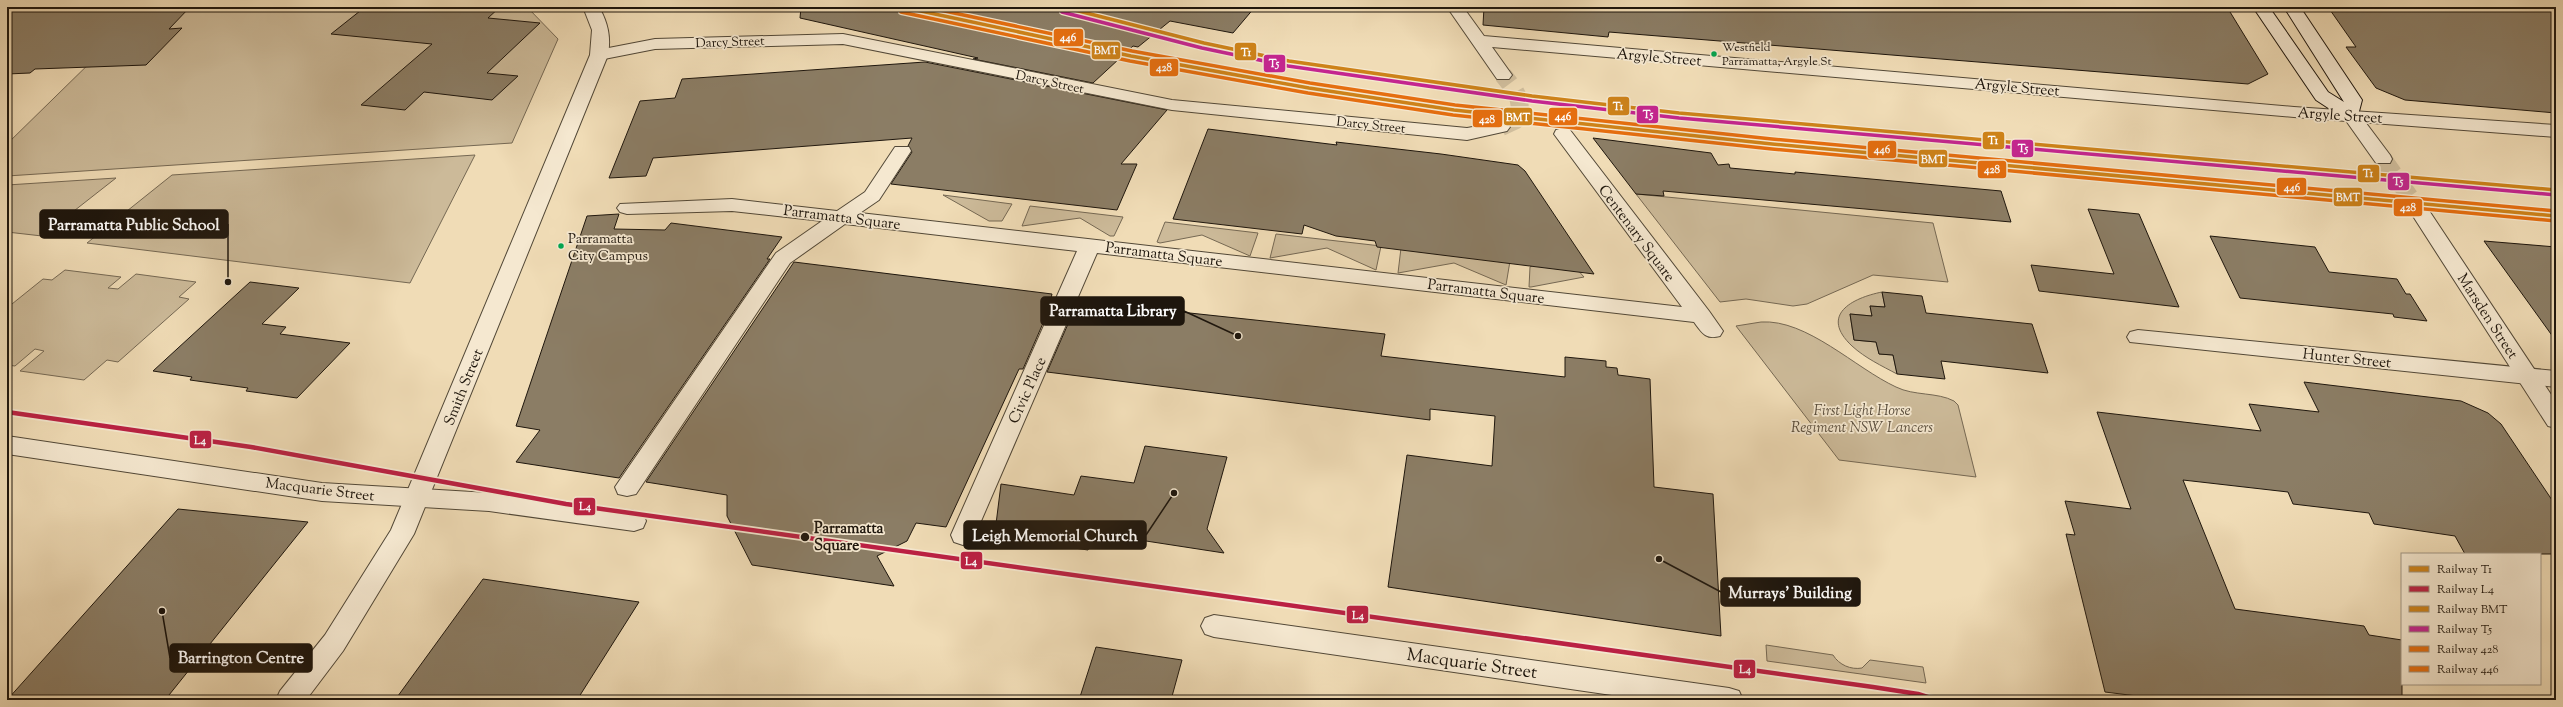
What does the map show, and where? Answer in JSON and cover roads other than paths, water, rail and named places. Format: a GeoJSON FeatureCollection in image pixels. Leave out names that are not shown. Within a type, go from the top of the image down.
{"type":"FeatureCollection","features":[{"type":"Feature","properties":{"kind":"street","name":"Smith Street"},"geometry":{"type":"LineString","coordinates":[[290,700],[334,642],[362,601],[402,534],[531,216],[599,55],[602,40],[599,20],[591,7]]}},
{"type":"Feature","properties":{"kind":"street"},"geometry":{"type":"LineString","coordinates":[[1455,7],[1503,75]]}},
{"type":"Feature","properties":{"kind":"street"},"geometry":{"type":"LineString","coordinates":[[2261,7],[2322,96],[2351,115],[2383,159]]}},
{"type":"Feature","properties":{"kind":"street"},"geometry":{"type":"LineString","coordinates":[[2292,7],[2353,100],[2351,115]]}},
{"type":"Feature","properties":{"kind":"street","name":"Darcy Street"},"geometry":{"type":"LineString","coordinates":[[599,55],[655,44],[843,38],[1172,105],[1467,134],[1501,126]]}},
{"type":"Feature","properties":{"kind":"street","name":"Argyle Street"},"geometry":{"type":"LineString","coordinates":[[1483,47],[2556,131]]}},
{"type":"Feature","properties":{"kind":"street","name":"Centenary Square"},"geometry":{"type":"LineString","coordinates":[[1563,134],[1706,323]]}},
{"type":"Feature","properties":{"kind":"street"},"geometry":{"type":"LineString","coordinates":[[627,487],[782,258],[872,196],[902,151]]}},
{"type":"Feature","properties":{"kind":"street","name":"Parramatta Square"},"geometry":{"type":"LineString","coordinates":[[627,208],[732,204],[1090,245],[1706,323]]}},
{"type":"Feature","properties":{"kind":"street","name":"Marsden Street"},"geometry":{"type":"LineString","coordinates":[[2421,213],[2556,420]]}},
{"type":"Feature","properties":{"kind":"street","name":"Civic Place"},"geometry":{"type":"LineString","coordinates":[[963,535],[1090,245]]}},
{"type":"Feature","properties":{"kind":"street","name":"Hunter Street"},"geometry":{"type":"LineString","coordinates":[[2138,337],[2556,380]]}},
{"type":"Feature","properties":{"kind":"street","name":"Macquarie Street"},"geometry":{"type":"LineString","coordinates":[[7,445],[322,492],[489,502],[634,521]]}},
{"type":"Feature","properties":{"kind":"street","name":"Macquarie Street"},"geometry":{"type":"LineString","coordinates":[[1214,626],[1730,700]]}},
{"type":"Feature","properties":{"kind":"tunnel"},"geometry":{"type":"LineString","coordinates":[[1501,127],[1516,120],[1520,107],[1515,91],[1503,75]]}},
{"type":"Feature","properties":{"kind":"tunnel"},"geometry":{"type":"LineString","coordinates":[[2383,159],[2421,213]]}},
{"type":"Feature","properties":{"kind":"rail line","name":"BMT"},"geometry":{"type":"LineString","coordinates":[[902,7],[1131,56],[1309,88],[1454,110],[1772,144],[2556,216]]}},
{"type":"Feature","properties":{"kind":"rail line","name":"446"},"geometry":{"type":"LineString","coordinates":[[926,7],[1132,51],[1310,83],[1455,105],[1772,139],[2556,211]]}},
{"type":"Feature","properties":{"kind":"rail line","name":"T1"},"geometry":{"type":"LineString","coordinates":[[1063,7],[1204,43],[1289,61],[1532,96],[1679,113],[2556,190]]}},
{"type":"Feature","properties":{"kind":"rail line","name":"428"},"geometry":{"type":"LineString","coordinates":[[901,12],[1130,61],[1308,93],[1453,115],[1772,149],[2556,221]]}},
{"type":"Feature","properties":{"kind":"rail line","name":"T5"},"geometry":{"type":"LineString","coordinates":[[1062,12],[1202,48],[1288,66],[1532,101],[1679,118],[2556,195]]}},
{"type":"Feature","properties":{"kind":"rail line","name":"L4"},"geometry":{"type":"LineString","coordinates":[[7,412],[251,447],[566,504],[1873,687],[1918,694],[1937,700]]}},
{"type":"Feature","properties":{"kind":"place","name":"Westfield Parramatta, Argyle St"},"geometry":{"type":"Point","coordinates":[1714,54]}},
{"type":"Feature","properties":{"kind":"place","name":"Parramatta City Campus"},"geometry":{"type":"Point","coordinates":[561,246]}},
{"type":"Feature","properties":{"kind":"place","name":"Parramatta Public School"},"geometry":{"type":"Point","coordinates":[228,282]}},
{"type":"Feature","properties":{"kind":"place","name":"Parramatta Library"},"geometry":{"type":"Point","coordinates":[1238,336]}},
{"type":"Feature","properties":{"kind":"place","name":"Leigh Memorial Church"},"geometry":{"type":"Point","coordinates":[1174,493]}},
{"type":"Feature","properties":{"kind":"place","name":"Parramatta Square"},"geometry":{"type":"Point","coordinates":[805,537]}},
{"type":"Feature","properties":{"kind":"place","name":"Murrays' Building"},"geometry":{"type":"Point","coordinates":[1659,559]}},
{"type":"Feature","properties":{"kind":"place","name":"Barrington Centre"},"geometry":{"type":"Point","coordinates":[162,611]}},
{"type":"Feature","properties":{"kind":"park label","name":"First Light Horse Regiment NSW Lancers"},"geometry":{"type":"Point","coordinates":[1862,418]}}]}
